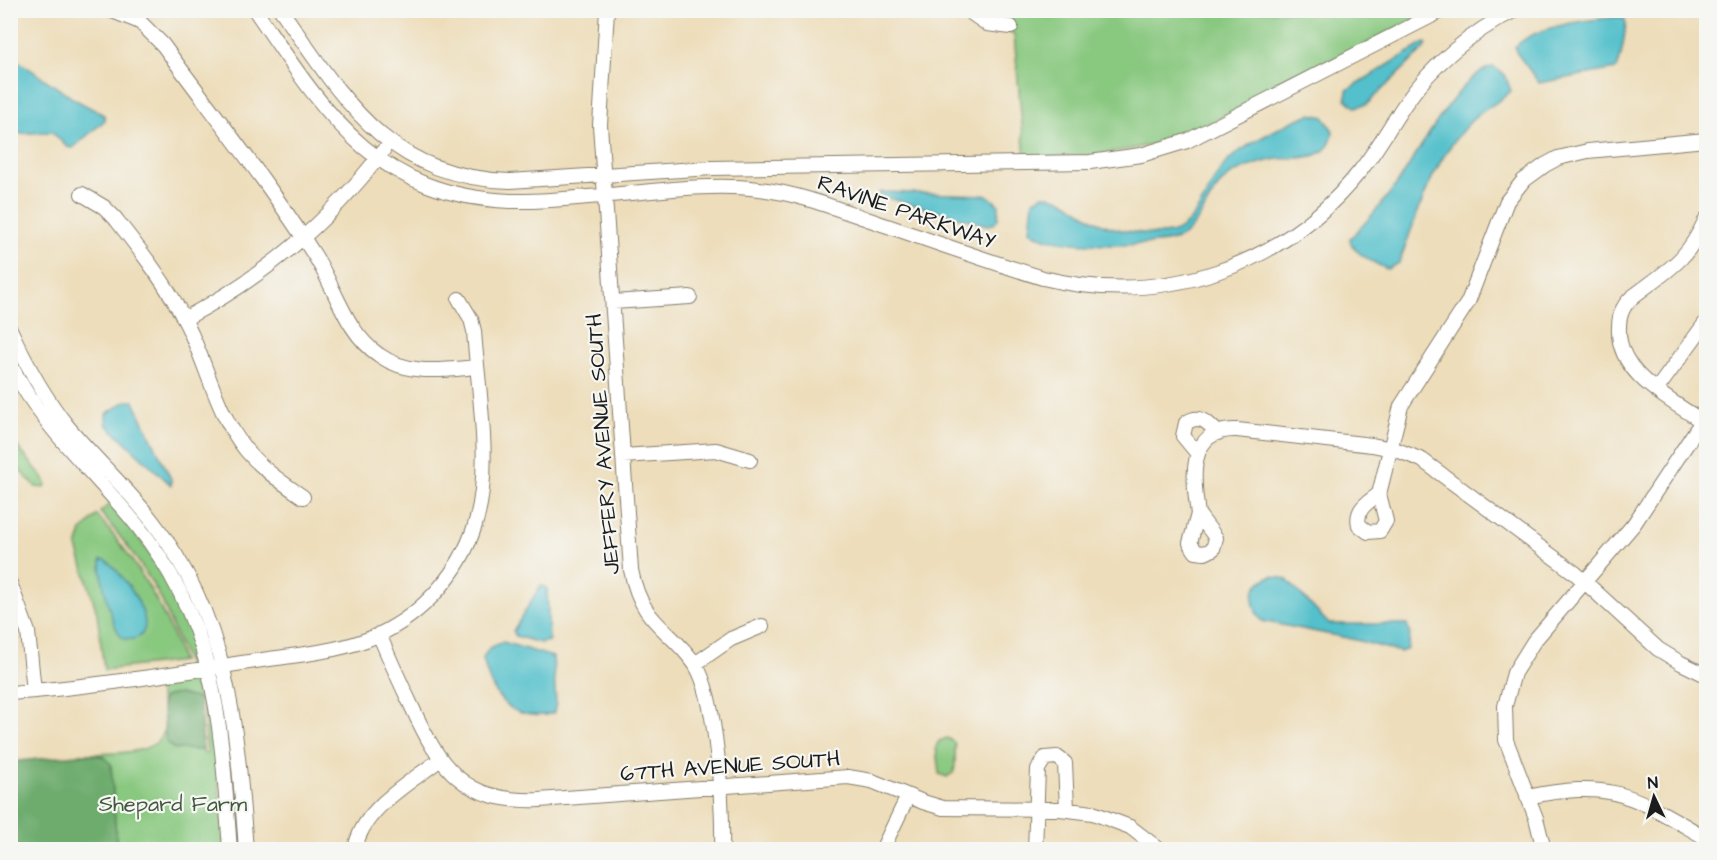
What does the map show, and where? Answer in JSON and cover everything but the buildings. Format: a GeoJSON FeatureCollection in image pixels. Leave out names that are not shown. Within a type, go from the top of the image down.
{"type":"FeatureCollection","features":[{"type":"Feature","properties":{"kind":"street"},"geometry":{"type":"LineString","coordinates":[[110,10],[135,20],[155,35],[303,239],[330,282],[356,333],[378,355],[394,364],[415,369],[477,367]]}},
{"type":"Feature","properties":{"kind":"street","name":"RAVINE PARKWAY"},"geometry":{"type":"LineString","coordinates":[[255,10],[326,111],[350,137],[377,159],[430,186],[472,197],[525,201],[723,187],[772,191],[807,199],[1062,283],[1122,289],[1176,284],[1211,275],[1247,261],[1278,245],[1312,220],[1351,183],[1406,103],[1438,66],[1479,32],[1515,10]]}},
{"type":"Feature","properties":{"kind":"street","name":"RAVINE PARKWAY"},"geometry":{"type":"LineString","coordinates":[[281,10],[342,98],[371,129],[389,142],[430,164],[477,178],[510,181],[712,168],[1090,162],[1125,158],[1187,141],[1443,10]]}},
{"type":"Feature","properties":{"kind":"street","name":"JEFFERY AVENUE SOUTH"},"geometry":{"type":"LineString","coordinates":[[607,10],[600,100],[603,175],[630,563],[634,587],[651,618],[695,664],[711,703],[722,849]]}},
{"type":"Feature","properties":{"kind":"street"},"geometry":{"type":"LineString","coordinates":[[967,10],[987,24],[1011,27]]}},
{"type":"Feature","properties":{"kind":"street"},"geometry":{"type":"LineString","coordinates":[[1379,494],[1388,448],[1407,394],[1468,302],[1502,211],[1512,193],[1523,181],[1545,165],[1569,155],[1588,151],[1707,140]]}},
{"type":"Feature","properties":{"kind":"street"},"geometry":{"type":"LineString","coordinates":[[184,319],[245,284],[303,239],[342,201],[389,142]]}},
{"type":"Feature","properties":{"kind":"street"},"geometry":{"type":"LineString","coordinates":[[82,194],[104,207],[115,218],[184,319],[222,410],[239,441],[256,460],[303,497]]}},
{"type":"Feature","properties":{"kind":"street"},"geometry":{"type":"LineString","coordinates":[[1544,849],[1536,818],[1506,740],[1505,706],[1514,672],[1534,641],[1634,524],[1705,420],[1639,376],[1623,356],[1619,340],[1621,313],[1634,295],[1678,262],[1707,219]]}},
{"type":"Feature","properties":{"kind":"street"},"geometry":{"type":"LineString","coordinates":[[613,302],[690,297]]}},
{"type":"Feature","properties":{"kind":"street"},"geometry":{"type":"LineString","coordinates":[[10,693],[217,668],[339,647],[378,634],[420,608],[443,584],[463,553],[474,526],[481,498],[483,472],[477,367],[472,322],[459,299]]}},
{"type":"Feature","properties":{"kind":"street"},"geometry":{"type":"LineString","coordinates":[[1657,389],[1707,322]]}},
{"type":"Feature","properties":{"kind":"street"},"geometry":{"type":"LineString","coordinates":[[10,329],[27,365],[53,406],[137,502],[182,564],[208,619],[217,668],[238,750],[246,849]]}},
{"type":"Feature","properties":{"kind":"street"},"geometry":{"type":"LineString","coordinates":[[10,364],[49,427],[130,516],[157,552],[188,608],[217,668],[230,849]]}},
{"type":"Feature","properties":{"kind":"street"},"geometry":{"type":"LineString","coordinates":[[1197,453],[1183,436],[1186,423],[1195,418],[1203,419],[1218,433]]}},
{"type":"Feature","properties":{"kind":"street"},"geometry":{"type":"LineString","coordinates":[[1198,514],[1193,468],[1197,453],[1218,433],[1237,430],[1388,448],[1428,464],[1585,581],[1658,649],[1707,675]]}},
{"type":"Feature","properties":{"kind":"street"},"geometry":{"type":"LineString","coordinates":[[623,456],[721,450],[750,460]]}},
{"type":"Feature","properties":{"kind":"street"},"geometry":{"type":"LineString","coordinates":[[10,583],[28,632],[34,691]]}},
{"type":"Feature","properties":{"kind":"street"},"geometry":{"type":"LineString","coordinates":[[695,664],[731,639],[762,626]]}},
{"type":"Feature","properties":{"kind":"street","name":"67TH AVENUE SOUTH"},"geometry":{"type":"LineString","coordinates":[[378,634],[439,760],[469,785],[489,795],[511,800],[848,777],[872,781],[944,808],[1067,809],[1113,820],[1130,827],[1160,849]]}},
{"type":"Feature","properties":{"kind":"street"},"geometry":{"type":"LineString","coordinates":[[1035,849],[1038,766],[1045,758],[1062,759],[1067,769],[1067,809]]}},
{"type":"Feature","properties":{"kind":"street"},"geometry":{"type":"LineString","coordinates":[[355,849],[359,832],[368,819],[439,760]]}},
{"type":"Feature","properties":{"kind":"street"},"geometry":{"type":"LineString","coordinates":[[1527,797],[1562,790],[1607,790],[1635,797],[1707,838]]}},
{"type":"Feature","properties":{"kind":"street"},"geometry":{"type":"LineString","coordinates":[[882,849],[908,796]]}},
{"type":"Feature","properties":{"kind":"green space"},"geometry":{"type":"Polygon","coordinates":[[[979,11],[1431,11],[1190,133],[1128,150],[1025,158],[1014,35],[979,11]]]}},
{"type":"Feature","properties":{"kind":"green space"},"geometry":{"type":"Polygon","coordinates":[[[10,438],[43,477],[46,483],[45,488],[36,487],[11,461],[10,438]]]}},
{"type":"Feature","properties":{"kind":"green space"},"geometry":{"type":"Polygon","coordinates":[[[111,503],[153,558],[183,608],[192,631],[195,651],[189,666],[162,601],[149,577],[100,512],[111,503]]]}},
{"type":"Feature","properties":{"kind":"green space"},"geometry":{"type":"Polygon","coordinates":[[[97,515],[124,548],[147,583],[167,621],[182,661],[104,670],[97,613],[77,547],[82,531],[97,515]]]}},
{"type":"Feature","properties":{"kind":"green space"},"geometry":{"type":"Polygon","coordinates":[[[193,679],[199,699],[170,695],[162,707],[157,683],[193,679]]]}},
{"type":"Feature","properties":{"kind":"green space","name":"Shepard Farm"},"geometry":{"type":"Polygon","coordinates":[[[198,680],[208,686],[210,692],[225,849],[11,850],[106,758],[79,754],[129,752],[141,749],[152,745],[160,738],[164,729],[172,748],[203,750],[204,754],[207,753],[203,699],[198,680]]]}},
{"type":"Feature","properties":{"kind":"green space"},"geometry":{"type":"Polygon","coordinates":[[[179,694],[199,699],[203,750],[175,749],[166,742],[162,700],[167,696],[179,694]]]}},
{"type":"Feature","properties":{"kind":"green space"},"geometry":{"type":"Polygon","coordinates":[[[947,738],[954,742],[955,752],[954,772],[947,777],[939,774],[936,747],[939,741],[947,738]]]}},
{"type":"Feature","properties":{"kind":"green space"},"geometry":{"type":"Polygon","coordinates":[[[86,754],[102,756],[111,764],[117,849],[11,849],[11,762],[86,754]]]}},
{"type":"Feature","properties":{"kind":"water"},"geometry":{"type":"Polygon","coordinates":[[[1624,18],[1626,23],[1616,69],[1539,83],[1516,52],[1515,47],[1536,33],[1578,22],[1624,18]]]}},
{"type":"Feature","properties":{"kind":"water"},"geometry":{"type":"Polygon","coordinates":[[[1424,43],[1427,44],[1425,48],[1366,105],[1355,107],[1346,99],[1347,90],[1424,43]]]}},
{"type":"Feature","properties":{"kind":"water"},"geometry":{"type":"Polygon","coordinates":[[[11,56],[74,99],[104,115],[105,120],[73,148],[67,147],[52,132],[11,134],[11,56]]]}},
{"type":"Feature","properties":{"kind":"water"},"geometry":{"type":"Polygon","coordinates":[[[1494,67],[1505,75],[1511,91],[1471,121],[1446,153],[1420,206],[1399,263],[1387,269],[1364,257],[1354,248],[1350,238],[1396,185],[1454,98],[1481,71],[1494,67]]]}},
{"type":"Feature","properties":{"kind":"water"},"geometry":{"type":"Polygon","coordinates":[[[1310,114],[1324,117],[1333,131],[1325,149],[1309,157],[1271,160],[1236,172],[1219,186],[1196,222],[1181,237],[1151,244],[1103,245],[1056,240],[1039,236],[1030,230],[1033,201],[1043,195],[1065,201],[1096,221],[1112,227],[1146,233],[1175,232],[1193,217],[1227,162],[1266,135],[1310,114]]]}},
{"type":"Feature","properties":{"kind":"water"},"geometry":{"type":"Polygon","coordinates":[[[880,192],[987,195],[999,205],[998,219],[994,224],[987,225],[884,197],[878,194],[880,192]]]}},
{"type":"Feature","properties":{"kind":"water"},"geometry":{"type":"Polygon","coordinates":[[[126,401],[134,401],[171,479],[171,485],[106,424],[106,414],[126,401]]]}},
{"type":"Feature","properties":{"kind":"water"},"geometry":{"type":"Polygon","coordinates":[[[101,560],[106,560],[120,574],[141,607],[144,628],[140,636],[136,638],[123,638],[114,623],[104,589],[101,560]]]}},
{"type":"Feature","properties":{"kind":"water"},"geometry":{"type":"Polygon","coordinates":[[[1273,576],[1286,579],[1329,624],[1407,624],[1410,635],[1408,649],[1400,652],[1352,639],[1262,621],[1255,608],[1254,594],[1260,583],[1273,576]]]}},
{"type":"Feature","properties":{"kind":"water"},"geometry":{"type":"Polygon","coordinates":[[[541,585],[547,589],[549,641],[540,643],[516,636],[513,631],[541,585]]]}},
{"type":"Feature","properties":{"kind":"water"},"geometry":{"type":"Polygon","coordinates":[[[503,642],[553,657],[556,703],[554,713],[526,715],[515,711],[498,695],[492,685],[483,658],[489,648],[503,642]]]}}]}
